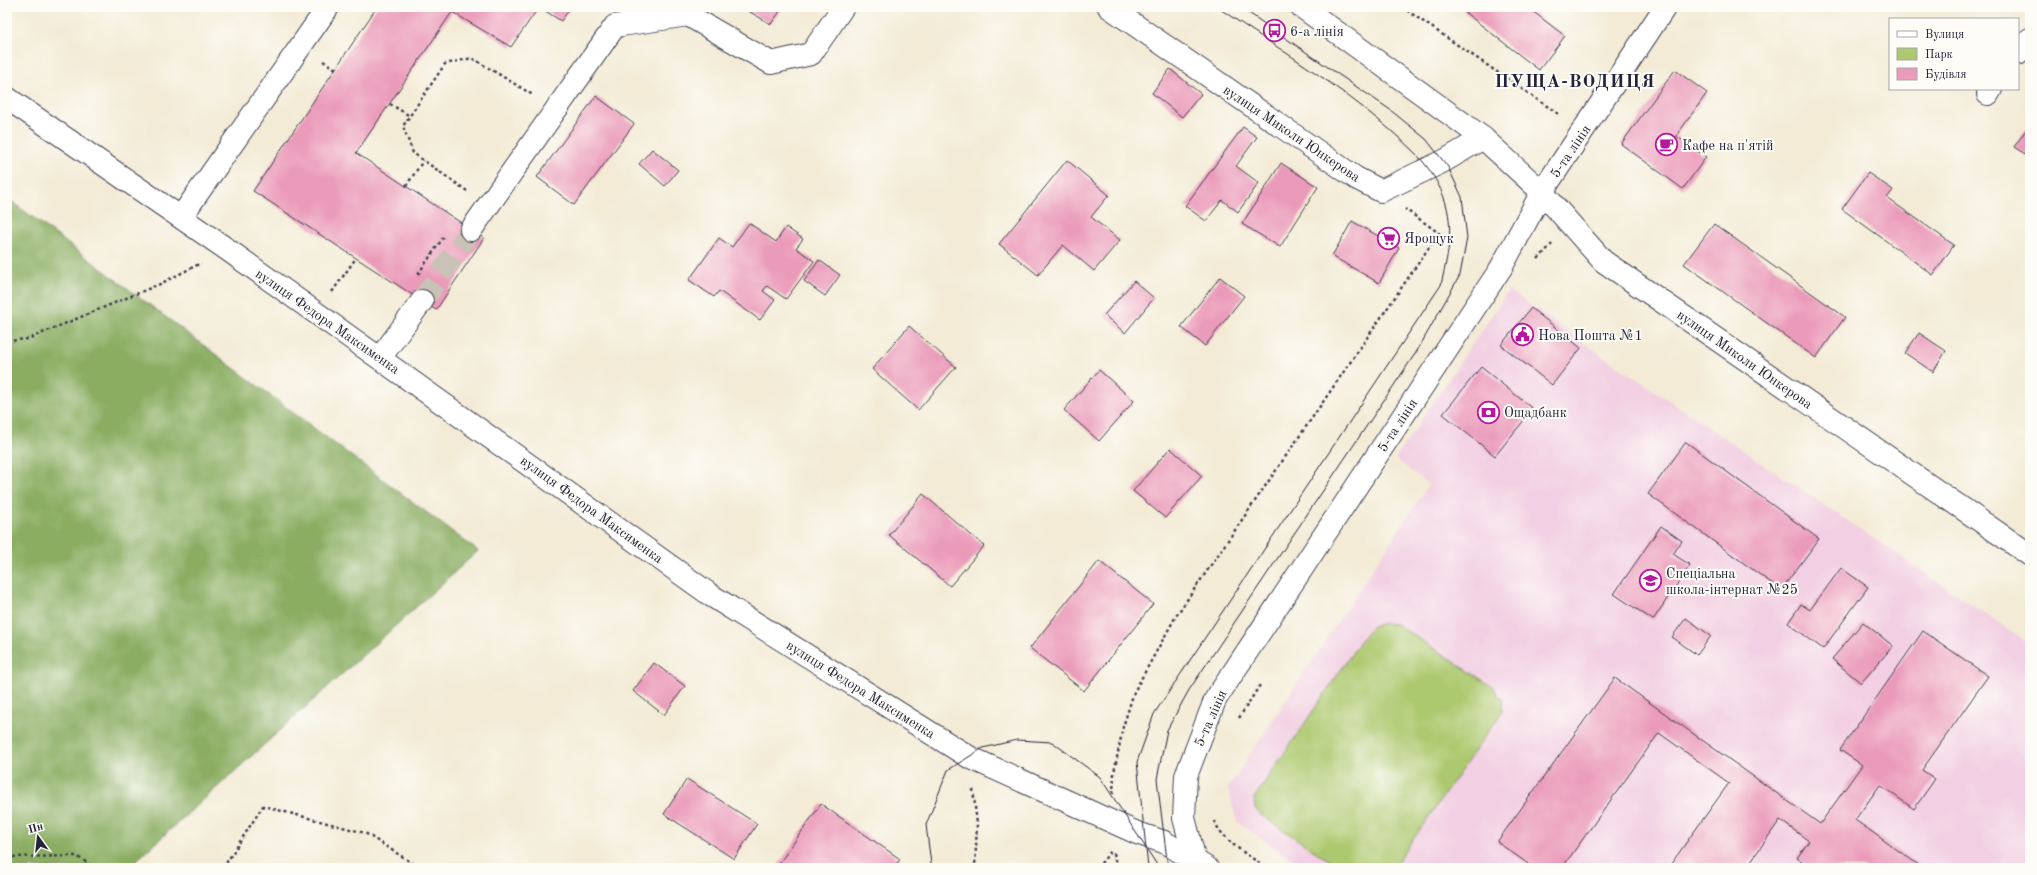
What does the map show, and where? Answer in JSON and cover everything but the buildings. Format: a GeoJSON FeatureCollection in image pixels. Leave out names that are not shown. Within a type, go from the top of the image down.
{"type":"FeatureCollection","features":[{"type":"Feature","properties":{"kind":"street"},"geometry":{"type":"LineString","coordinates":[[181,217],[328,7]]}},
{"type":"Feature","properties":{"kind":"street"},"geometry":{"type":"LineString","coordinates":[[471,230],[615,26],[688,15],[771,62],[811,54],[843,7]]}},
{"type":"Feature","properties":{"kind":"street","name":"вулиця Миколи Юнкерова"},"geometry":{"type":"LineString","coordinates":[[1110,7],[1356,178],[1381,191]]}},
{"type":"Feature","properties":{"kind":"street","name":"вулиця Миколи Юнкерова"},"geometry":{"type":"LineString","coordinates":[[1302,7],[1483,138],[1542,192],[1603,261],[2030,555]]}},
{"type":"Feature","properties":{"kind":"street","name":"5-та лінія"},"geometry":{"type":"LineString","coordinates":[[1201,864],[1184,818],[1186,776],[1215,700],[1501,268],[1542,192],[1584,131],[1665,7]]}},
{"type":"Feature","properties":{"kind":"street"},"geometry":{"type":"LineString","coordinates":[[2019,53],[2030,39]]}},
{"type":"Feature","properties":{"kind":"street","name":"вулиця Федора Максименка"},"geometry":{"type":"LineString","coordinates":[[7,98],[318,313],[712,596],[969,757],[1145,837],[1164,842],[1201,864]]}},
{"type":"Feature","properties":{"kind":"street"},"geometry":{"type":"LineString","coordinates":[[1381,191],[1444,161],[1483,138]]}},
{"type":"Feature","properties":{"kind":"street"},"geometry":{"type":"LineString","coordinates":[[380,358],[422,301]]}},
{"type":"Feature","properties":{"kind":"path"},"geometry":{"type":"LineString","coordinates":[[1402,7],[1584,131]]}},
{"type":"Feature","properties":{"kind":"path"},"geometry":{"type":"LineString","coordinates":[[472,195],[413,153],[403,126],[444,64],[472,58],[538,98]]}},
{"type":"Feature","properties":{"kind":"path"},"geometry":{"type":"LineString","coordinates":[[390,104],[410,116]]}},
{"type":"Feature","properties":{"kind":"path"},"geometry":{"type":"LineString","coordinates":[[406,186],[423,161]]}},
{"type":"Feature","properties":{"kind":"path"},"geometry":{"type":"LineString","coordinates":[[1116,868],[1113,822],[1114,773],[1122,728],[1134,692],[1176,616],[1439,233],[1381,191]]}},
{"type":"Feature","properties":{"kind":"path"},"geometry":{"type":"LineString","coordinates":[[1534,264],[1553,242]]}},
{"type":"Feature","properties":{"kind":"path"},"geometry":{"type":"LineString","coordinates":[[7,341],[28,340],[160,284],[228,250]]}},
{"type":"Feature","properties":{"kind":"path"},"geometry":{"type":"LineString","coordinates":[[318,313],[356,258]]}},
{"type":"Feature","properties":{"kind":"path"},"geometry":{"type":"LineString","coordinates":[[1238,719],[1264,679]]}},
{"type":"Feature","properties":{"kind":"path"},"geometry":{"type":"LineString","coordinates":[[969,757],[977,824],[975,868]]}},
{"type":"Feature","properties":{"kind":"path"},"geometry":{"type":"LineString","coordinates":[[223,868],[263,806],[365,833],[420,868]]}},
{"type":"Feature","properties":{"kind":"path"},"geometry":{"type":"LineString","coordinates":[[1213,818],[1219,830],[1238,849],[1267,868]]}},
{"type":"Feature","properties":{"kind":"path"},"geometry":{"type":"LineString","coordinates":[[7,858],[76,856],[96,868]]}},
{"type":"Feature","properties":{"kind":"path"},"geometry":{"type":"LineString","coordinates":[[7,864],[10,868]]}},
{"type":"Feature","properties":{"kind":"shaded area","name":"Спеціальна школа-інтернат №25"},"geometry":{"type":"Polygon","coordinates":[[[1509,290],[1603,356],[2030,644],[2030,868],[1305,868],[1237,822],[1228,788],[1429,484],[1395,459],[1509,290]]]}},
{"type":"Feature","properties":{"kind":"green space"},"geometry":{"type":"Polygon","coordinates":[[[7,198],[478,551],[128,868],[7,868],[7,198]]]}},
{"type":"Feature","properties":{"kind":"green space"},"geometry":{"type":"Polygon","coordinates":[[[1384,623],[1396,624],[1493,687],[1503,701],[1502,712],[1393,868],[1340,868],[1261,815],[1255,808],[1254,798],[1361,640],[1373,626],[1384,623]]]}},
{"type":"Feature","properties":{"kind":"tunnel"},"geometry":{"type":"LineString","coordinates":[[422,301],[471,230]]}},
{"type":"Feature","properties":{"kind":"tram line"},"geometry":{"type":"LineString","coordinates":[[1148,868],[1137,762],[1154,714],[1441,285],[1450,235],[1448,214],[1444,197],[1433,175],[1418,156],[1391,130],[1343,92],[1217,7]]}},
{"type":"Feature","properties":{"kind":"tram line"},"geometry":{"type":"LineString","coordinates":[[1168,868],[1157,779],[1167,730],[1189,690],[1417,351],[1460,275],[1467,238],[1462,197],[1448,167],[1426,139],[1389,109],[1240,7]]}},
{"type":"Feature","properties":{"kind":"tram line"},"geometry":{"type":"LineString","coordinates":[[933,868],[931,864],[926,825],[948,770],[983,748],[1017,740],[1052,742],[1100,777],[1159,868]]}},
{"type":"Feature","properties":{"kind":"place","name":"6-а лінія"},"geometry":{"type":"Point","coordinates":[1274,31]}},
{"type":"Feature","properties":{"kind":"place","name":"Кафе на п'ятій"},"geometry":{"type":"Point","coordinates":[1667,145]}},
{"type":"Feature","properties":{"kind":"place","name":"Ярощук"},"geometry":{"type":"Point","coordinates":[1388,238]}},
{"type":"Feature","properties":{"kind":"place","name":"Нова Пошта №1"},"geometry":{"type":"Point","coordinates":[1522,335]}},
{"type":"Feature","properties":{"kind":"place","name":"Ощадбанк"},"geometry":{"type":"Point","coordinates":[1488,412]}},
{"type":"Feature","properties":{"kind":"place","name":"Спеціальна школа-інтернат №25"},"geometry":{"type":"Point","coordinates":[1651,581]}},
{"type":"Feature","properties":{"kind":"district","name":"ПУЩА-ВОДИЦЯ"},"geometry":{"type":"Point","coordinates":[1575,81]}}]}
